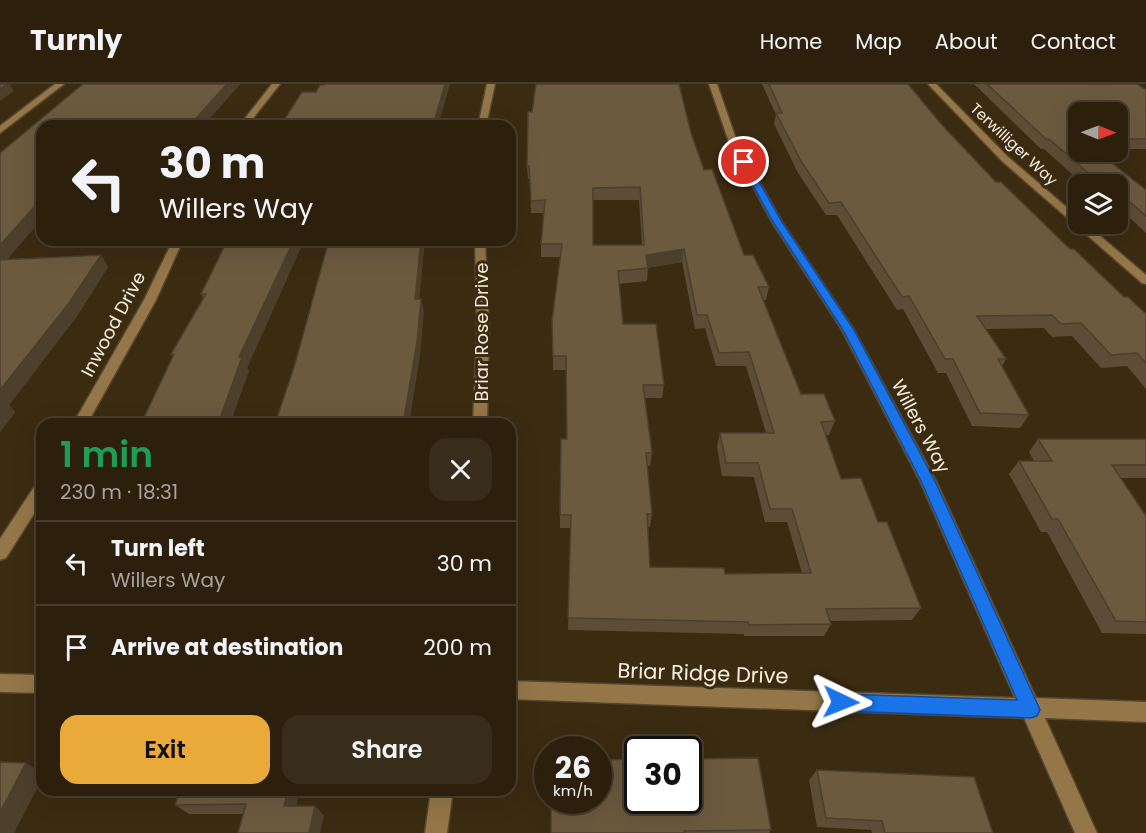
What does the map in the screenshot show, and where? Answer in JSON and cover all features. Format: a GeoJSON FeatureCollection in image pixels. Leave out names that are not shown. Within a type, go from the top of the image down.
{"type":"FeatureCollection","features":[{"type":"Feature","properties":{"kind":"street"},"geometry":{"type":"LineString","coordinates":[[0,130],[60,84]]}},
{"type":"Feature","properties":{"kind":"street"},"geometry":{"type":"LineString","coordinates":[[248,120],[276,84]]}},
{"type":"Feature","properties":{"kind":"street"},"geometry":{"type":"LineString","coordinates":[[483,120],[491,84]]}},
{"type":"Feature","properties":{"kind":"street","name":"Willers Way"},"geometry":{"type":"LineString","coordinates":[[713,84],[733,142],[777,222],[848,330],[928,481],[1086,833]]}},
{"type":"Feature","properties":{"kind":"street","name":"Terwilliger Way"},"geometry":{"type":"LineString","coordinates":[[932,84],[1005,159],[1068,213]]}},
{"type":"Feature","properties":{"kind":"street","name":"Terwilliger Way"},"geometry":{"type":"LineString","coordinates":[[1092,234],[1146,281]]}},
{"type":"Feature","properties":{"kind":"street","name":"Inwood Drive"},"geometry":{"type":"LineString","coordinates":[[83,418],[150,300],[175,246]]}},
{"type":"Feature","properties":{"kind":"street","name":"Briar Rose Drive"},"geometry":{"type":"LineString","coordinates":[[480,246],[483,327],[480,418]]}},
{"type":"Feature","properties":{"kind":"street"},"geometry":{"type":"LineString","coordinates":[[0,553],[36,497]]}},
{"type":"Feature","properties":{"kind":"street"},"geometry":{"type":"LineString","coordinates":[[0,683],[36,684]]}},
{"type":"Feature","properties":{"kind":"street","name":"Briar Ridge Drive"},"geometry":{"type":"LineString","coordinates":[[516,690],[1031,710],[1146,712]]}},
{"type":"Feature","properties":{"kind":"street"},"geometry":{"type":"LineString","coordinates":[[436,833],[441,796]]}},
{"type":"Feature","properties":{"kind":"building"},"geometry":{"type":"Polygon","coordinates":[[[83,84],[227,84],[194,120],[40,120],[83,84]]]}},
{"type":"Feature","properties":{"kind":"building"},"geometry":{"type":"Polygon","coordinates":[[[445,84],[435,120],[284,120],[302,92],[316,92],[320,85],[445,84]]]}},
{"type":"Feature","properties":{"kind":"building"},"geometry":{"type":"Polygon","coordinates":[[[536,84],[679,84],[691,133],[704,170],[712,169],[744,255],[753,255],[769,287],[758,287],[801,394],[824,394],[835,421],[821,422],[841,479],[861,478],[878,522],[887,522],[921,608],[826,609],[831,624],[749,625],[748,622],[568,618],[571,515],[560,515],[561,439],[567,439],[566,356],[553,356],[552,321],[562,244],[541,244],[545,200],[531,201],[529,166],[527,166],[528,112],[532,112],[536,84]],[[640,187],[593,188],[593,245],[644,245],[640,187]],[[684,249],[646,255],[648,268],[618,271],[623,324],[656,324],[664,385],[643,385],[652,453],[646,453],[652,514],[647,514],[650,567],[724,568],[725,574],[811,573],[792,509],[770,509],[758,463],[726,463],[720,433],[774,433],[749,352],[719,353],[707,315],[697,315],[684,249]]]}},
{"type":"Feature","properties":{"kind":"building"},"geometry":{"type":"Polygon","coordinates":[[[769,84],[908,84],[942,125],[996,182],[1001,182],[1070,249],[1074,249],[1124,297],[1128,297],[1146,314],[1146,363],[1137,353],[1111,355],[1081,323],[1061,324],[1052,315],[977,316],[1006,359],[998,359],[1029,415],[980,413],[953,359],[945,359],[909,296],[902,297],[841,202],[829,203],[801,161],[776,113],[782,113],[769,84]]]}},
{"type":"Feature","properties":{"kind":"building"},"geometry":{"type":"Polygon","coordinates":[[[987,84],[1137,84],[1146,90],[1146,139],[1128,139],[1128,102],[1068,102],[1068,155],[1046,139],[987,84]]]}},
{"type":"Feature","properties":{"kind":"building"},"geometry":{"type":"Polygon","coordinates":[[[36,123],[36,206],[0,245],[0,153],[36,123]]]}},
{"type":"Feature","properties":{"kind":"building"},"geometry":{"type":"Polygon","coordinates":[[[1076,162],[1111,162],[1126,174],[1089,174],[1076,162]]]}},
{"type":"Feature","properties":{"kind":"building"},"geometry":{"type":"Polygon","coordinates":[[[1128,176],[1146,190],[1146,216],[1128,200],[1128,176]]]}},
{"type":"Feature","properties":{"kind":"building"},"geometry":{"type":"Polygon","coordinates":[[[225,246],[291,246],[239,357],[242,357],[220,418],[144,418],[174,354],[171,354],[206,294],[201,294],[225,246]]]}},
{"type":"Feature","properties":{"kind":"building"},"geometry":{"type":"Polygon","coordinates":[[[327,246],[420,246],[415,299],[421,299],[417,342],[404,418],[277,418],[295,364],[327,246]]]}},
{"type":"Feature","properties":{"kind":"building"},"geometry":{"type":"Polygon","coordinates":[[[101,255],[69,303],[0,390],[0,260],[101,255]]]}},
{"type":"Feature","properties":{"kind":"building"},"geometry":{"type":"Polygon","coordinates":[[[1038,439],[1146,439],[1146,465],[1112,465],[1146,516],[1146,622],[1116,621],[1058,519],[1052,519],[1019,461],[1052,461],[1038,439]]]}},
{"type":"Feature","properties":{"kind":"building"},"geometry":{"type":"Polygon","coordinates":[[[758,758],[771,830],[684,831],[684,833],[551,833],[551,814],[612,814],[612,760],[624,759],[624,814],[702,814],[702,759],[758,758]]]}},
{"type":"Feature","properties":{"kind":"building"},"geometry":{"type":"Polygon","coordinates":[[[0,762],[26,763],[0,812],[0,762]]]}},
{"type":"Feature","properties":{"kind":"building"},"geometry":{"type":"Polygon","coordinates":[[[817,770],[974,777],[993,833],[885,833],[882,821],[826,818],[817,770]]]}},
{"type":"Feature","properties":{"kind":"building"},"geometry":{"type":"Polygon","coordinates":[[[178,796],[286,796],[284,806],[315,806],[309,833],[238,833],[246,804],[175,805],[178,796]]]}},
{"type":"Feature","properties":{"kind":"route"},"geometry":{"type":"LineString","coordinates":[[744,162],[777,222],[848,330],[928,481],[1031,710],[841,702]]}}]}
